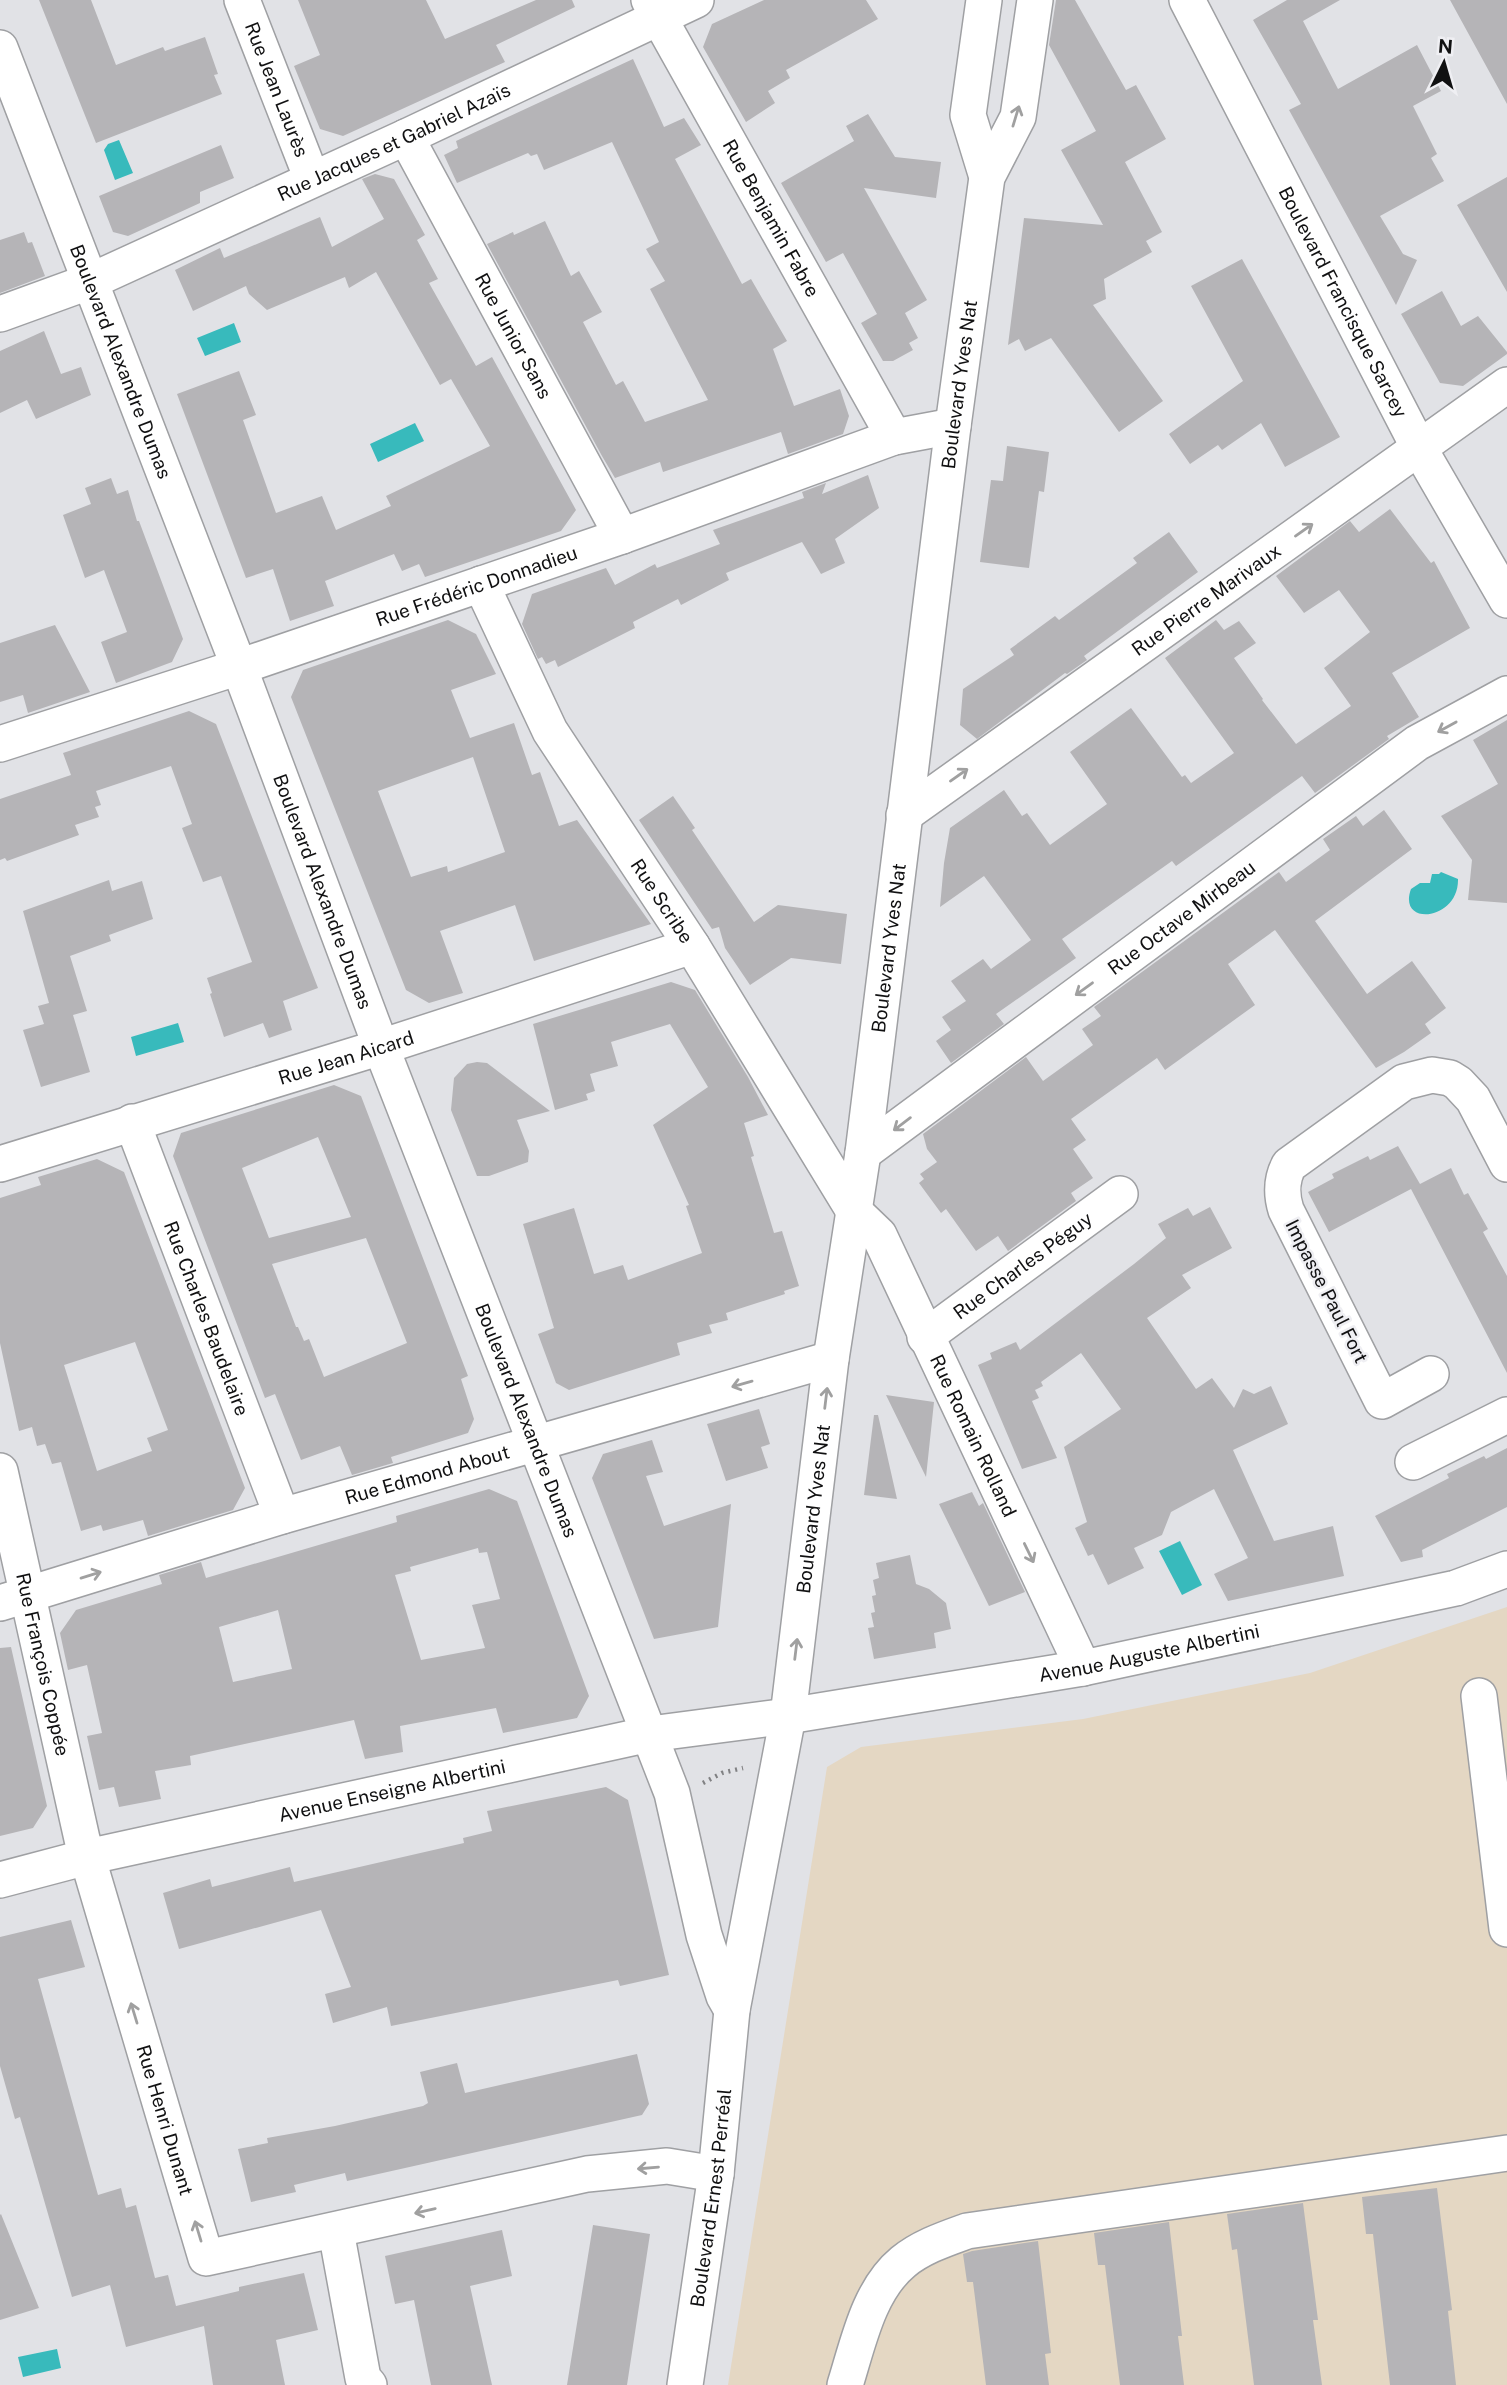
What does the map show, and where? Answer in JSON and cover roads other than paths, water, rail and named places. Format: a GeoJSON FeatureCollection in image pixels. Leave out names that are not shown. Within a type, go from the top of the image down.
{"type":"FeatureCollection","features":[{"type":"Feature","properties":{"kind":"street","name":"Rue Jean Laurès"},"geometry":{"type":"LineString","coordinates":[[242,0],[312,179]]}},
{"type":"Feature","properties":{"kind":"street","name":"Rue Jacques et Gabriel Azaïs"},"geometry":{"type":"LineString","coordinates":[[0,314],[91,281],[406,137],[653,8],[696,0]]}},
{"type":"Feature","properties":{"kind":"street","name":"Boulevard Yves Nat"},"geometry":{"type":"LineString","coordinates":[[984,0],[968,115],[987,177]]}},
{"type":"Feature","properties":{"kind":"street","name":"Boulevard Yves Nat"},"geometry":{"type":"LineString","coordinates":[[788,1716],[831,1359],[863,1153],[953,426],[987,177],[1018,117],[1035,0]]}},
{"type":"Feature","properties":{"kind":"street","name":"Boulevard Francisque Sarcey"},"geometry":{"type":"LineString","coordinates":[[1187,0],[1419,448],[1507,600]]}},
{"type":"Feature","properties":{"kind":"street","name":"Rue Benjamin Fabre"},"geometry":{"type":"LineString","coordinates":[[653,8],[894,437]]}},
{"type":"Feature","properties":{"kind":"street","name":"Boulevard Alexandre Dumas"},"geometry":{"type":"LineString","coordinates":[[0,48],[239,667],[382,1047],[650,1734]]}},
{"type":"Feature","properties":{"kind":"street","name":"Rue Junior Sans"},"geometry":{"type":"LineString","coordinates":[[406,137],[622,536]]}},
{"type":"Feature","properties":{"kind":"street","name":"Rue Pierre Marivaux"},"geometry":{"type":"LineString","coordinates":[[904,815],[1507,385]]}},
{"type":"Feature","properties":{"kind":"street","name":"Rue Frédéric Donnadieu"},"geometry":{"type":"LineString","coordinates":[[0,744],[239,667],[622,536],[894,437],[953,426]]}},
{"type":"Feature","properties":{"kind":"street","name":"Rue Scribe"},"geometry":{"type":"LineString","coordinates":[[481,584],[550,731],[692,946],[854,1211]]}},
{"type":"Feature","properties":{"kind":"street","name":"Rue Octave Mirbeau"},"geometry":{"type":"LineString","coordinates":[[863,1153],[1418,743],[1507,694]]}},
{"type":"Feature","properties":{"kind":"street","name":"Rue Jean Aicard"},"geometry":{"type":"LineString","coordinates":[[0,1164],[382,1047],[692,946]]}},
{"type":"Feature","properties":{"kind":"street","name":"Impasse Paul Fort"},"geometry":{"type":"LineString","coordinates":[[1432,1374],[1382,1401],[1286,1210],[1283,1199],[1284,1175],[1289,1166],[1404,1082],[1432,1075],[1450,1078],[1473,1099],[1507,1164]]}},
{"type":"Feature","properties":{"kind":"street","name":"Rue Charles Baudelaire"},"geometry":{"type":"LineString","coordinates":[[132,1122],[282,1516]]}},
{"type":"Feature","properties":{"kind":"street","name":"Rue Charles Péguy"},"geometry":{"type":"LineString","coordinates":[[925,1337],[1121,1194]]}},
{"type":"Feature","properties":{"kind":"street","name":"Rue Romain Rolland"},"geometry":{"type":"LineString","coordinates":[[854,1211],[879,1235],[899,1274],[925,1337],[1083,1668]]}},
{"type":"Feature","properties":{"kind":"street","name":"Rue Edmond About"},"geometry":{"type":"LineString","coordinates":[[13,1599],[282,1516],[831,1359]]}},
{"type":"Feature","properties":{"kind":"street"},"geometry":{"type":"LineString","coordinates":[[1413,1462],[1507,1415]]}},
{"type":"Feature","properties":{"kind":"street","name":"Rue François Coppée"},"geometry":{"type":"LineString","coordinates":[[0,1471],[13,1599],[88,1857]]}},
{"type":"Feature","properties":{"kind":"street","name":"Avenue Auguste Albertini"},"geometry":{"type":"LineString","coordinates":[[788,1716],[1083,1668],[1456,1588],[1507,1569]]}},
{"type":"Feature","properties":{"kind":"street"},"geometry":{"type":"LineString","coordinates":[[1479,1696],[1495,1735],[1507,1929]]}},
{"type":"Feature","properties":{"kind":"street","name":"Avenue Enseigne Albertini"},"geometry":{"type":"LineString","coordinates":[[0,1880],[88,1857],[650,1734],[788,1716]]}},
{"type":"Feature","properties":{"kind":"street","name":"Boulevard Ernest Perréal"},"geometry":{"type":"LineString","coordinates":[[685,2385],[716,2174],[732,2010],[788,1716]]}},
{"type":"Feature","properties":{"kind":"street","name":"Boulevard Ernest Perréal"},"geometry":{"type":"LineString","coordinates":[[650,1734],[672,1793],[704,1935],[724,1996],[732,2010]]}},
{"type":"Feature","properties":{"kind":"street","name":"Rue Henri Dunant"},"geometry":{"type":"LineString","coordinates":[[88,1857],[206,2258],[587,2174],[667,2166],[716,2174]]}},
{"type":"Feature","properties":{"kind":"street"},"geometry":{"type":"LineString","coordinates":[[845,2385],[868,2312],[882,2287],[902,2262],[935,2242],[967,2231],[1507,2153]]}},
{"type":"Feature","properties":{"kind":"street"},"geometry":{"type":"LineString","coordinates":[[336,2231],[363,2378],[369,2385]]}},
{"type":"Feature","properties":{"kind":"water"},"geometry":{"type":"Polygon","coordinates":[[[119,140],[133,173],[115,180],[104,150],[108,144],[119,140]]]}},
{"type":"Feature","properties":{"kind":"water"},"geometry":{"type":"Polygon","coordinates":[[[234,323],[241,342],[205,356],[197,338],[234,323]]]}},
{"type":"Feature","properties":{"kind":"water"},"geometry":{"type":"Polygon","coordinates":[[[415,423],[424,441],[378,462],[370,444],[415,423]]]}},
{"type":"Feature","properties":{"kind":"water"},"geometry":{"type":"Polygon","coordinates":[[[1441,872],[1458,879],[1456,893],[1440,911],[1420,914],[1413,909],[1409,901],[1411,889],[1420,883],[1430,883],[1432,874],[1441,872]]]}},
{"type":"Feature","properties":{"kind":"water"},"geometry":{"type":"Polygon","coordinates":[[[178,1023],[184,1042],[136,1056],[131,1037],[178,1023]]]}},
{"type":"Feature","properties":{"kind":"water"},"geometry":{"type":"Polygon","coordinates":[[[1180,1541],[1202,1585],[1182,1595],[1159,1551],[1180,1541]]]}},
{"type":"Feature","properties":{"kind":"water"},"geometry":{"type":"Polygon","coordinates":[[[57,2349],[61,2368],[23,2377],[18,2357],[57,2349]]]}}]}
